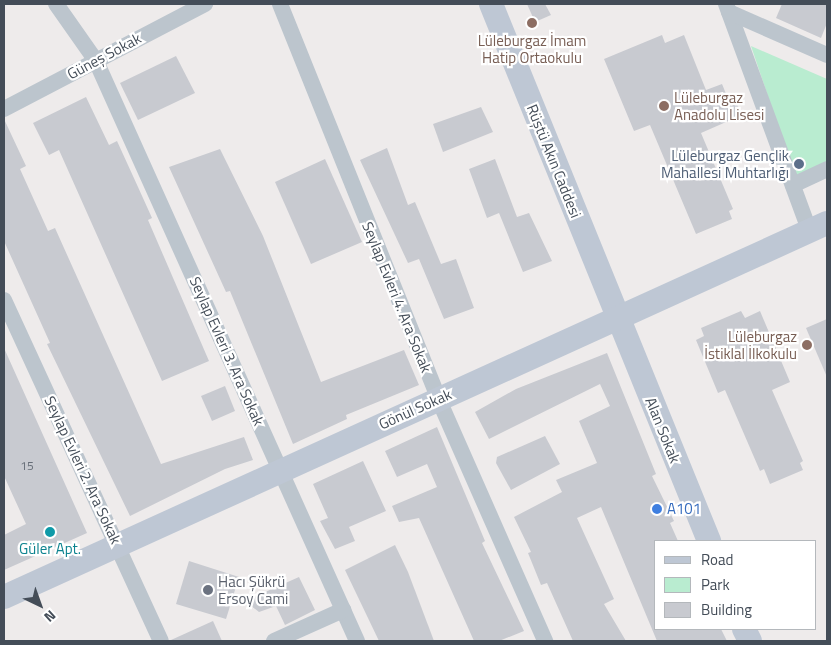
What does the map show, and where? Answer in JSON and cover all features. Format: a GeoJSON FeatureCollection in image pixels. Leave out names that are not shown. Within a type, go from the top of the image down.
{"type":"FeatureCollection","features":[{"type":"Feature","properties":{"kind":"street","name":"Seylap Evleri 3. Ara Sokak"},"geometry":{"type":"LineString","coordinates":[[56,4],[96,61],[356,641]]}},
{"type":"Feature","properties":{"kind":"street","name":"Güneş Sokak"},"geometry":{"type":"LineString","coordinates":[[4,109],[205,4]]}},
{"type":"Feature","properties":{"kind":"street","name":"Seylap Evleri 4. Ara Sokak"},"geometry":{"type":"LineString","coordinates":[[280,4],[438,398],[545,641]]}},
{"type":"Feature","properties":{"kind":"street","name":"Rüştü Akın Caddesi"},"geometry":{"type":"LineString","coordinates":[[491,4],[617,318]]}},
{"type":"Feature","properties":{"kind":"street"},"geometry":{"type":"LineString","coordinates":[[728,8],[827,55]]}},
{"type":"Feature","properties":{"kind":"street"},"geometry":{"type":"LineString","coordinates":[[728,8],[793,185],[818,226]]}},
{"type":"Feature","properties":{"kind":"street"},"geometry":{"type":"LineString","coordinates":[[793,185],[827,169]]}},
{"type":"Feature","properties":{"kind":"street","name":"Gönül Sokak"},"geometry":{"type":"LineString","coordinates":[[4,597],[280,469],[818,226]]}},
{"type":"Feature","properties":{"kind":"street","name":"Seylap Evleri 2. Ara Sokak"},"geometry":{"type":"LineString","coordinates":[[4,300],[161,641]]}},
{"type":"Feature","properties":{"kind":"street","name":"Alan Sokak"},"geometry":{"type":"LineString","coordinates":[[617,318],[709,540]]}},
{"type":"Feature","properties":{"kind":"street"},"geometry":{"type":"LineString","coordinates":[[274,641],[343,610]]}},
{"type":"Feature","properties":{"kind":"green space"},"geometry":{"type":"Polygon","coordinates":[[[751,46],[827,79],[827,164],[796,179],[751,46]]]}},
{"type":"Feature","properties":{"kind":"building"},"geometry":{"type":"Polygon","coordinates":[[[527,4],[545,4],[551,15],[535,22],[527,4]]]}},
{"type":"Feature","properties":{"kind":"building"},"geometry":{"type":"Polygon","coordinates":[[[782,4],[827,4],[827,23],[821,38],[776,18],[782,4]]]}},
{"type":"Feature","properties":{"kind":"building"},"geometry":{"type":"Polygon","coordinates":[[[662,35],[665,43],[684,35],[706,90],[722,84],[731,106],[737,104],[742,115],[701,133],[733,209],[729,211],[732,219],[696,234],[650,125],[634,131],[604,59],[662,35]]]}},
{"type":"Feature","properties":{"kind":"building"},"geometry":{"type":"Polygon","coordinates":[[[176,56],[195,93],[138,120],[120,83],[176,56]]]}},
{"type":"Feature","properties":{"kind":"building"},"geometry":{"type":"Polygon","coordinates":[[[86,97],[109,145],[117,141],[152,218],[148,220],[209,361],[162,381],[59,150],[49,155],[33,123],[86,97]]]}},
{"type":"Feature","properties":{"kind":"building"},"geometry":{"type":"Polygon","coordinates":[[[481,107],[493,132],[443,152],[433,124],[481,107]]]}},
{"type":"Feature","properties":{"kind":"building"},"geometry":{"type":"Polygon","coordinates":[[[4,119],[26,166],[20,169],[48,231],[55,228],[161,464],[244,437],[253,460],[225,469],[130,516],[47,344],[50,343],[4,241],[4,119]]]}},
{"type":"Feature","properties":{"kind":"building"},"geometry":{"type":"Polygon","coordinates":[[[387,148],[408,205],[415,202],[441,264],[456,259],[474,308],[444,319],[419,259],[408,263],[360,160],[387,148]]]}},
{"type":"Feature","properties":{"kind":"building"},"geometry":{"type":"Polygon","coordinates":[[[220,149],[263,236],[321,382],[404,350],[419,385],[346,415],[347,419],[293,444],[230,291],[226,292],[169,167],[220,149]]]}},
{"type":"Feature","properties":{"kind":"building"},"geometry":{"type":"Polygon","coordinates":[[[325,159],[362,242],[311,264],[275,182],[325,159]]]}},
{"type":"Feature","properties":{"kind":"building"},"geometry":{"type":"Polygon","coordinates":[[[495,159],[517,217],[529,213],[552,261],[523,272],[499,213],[487,218],[469,169],[495,159]]]}},
{"type":"Feature","properties":{"kind":"building"},"geometry":{"type":"Polygon","coordinates":[[[741,311],[745,318],[760,311],[790,382],[772,390],[803,461],[800,463],[803,470],[770,484],[764,469],[760,471],[725,390],[718,393],[696,340],[704,336],[701,328],[741,311]]]}},
{"type":"Feature","properties":{"kind":"building"},"geometry":{"type":"Polygon","coordinates":[[[827,319],[827,377],[806,328],[827,319]]]}},
{"type":"Feature","properties":{"kind":"building"},"geometry":{"type":"Polygon","coordinates":[[[4,348],[87,533],[4,570],[4,535],[26,524],[4,476],[4,348]]]}},
{"type":"Feature","properties":{"kind":"building"},"geometry":{"type":"Polygon","coordinates":[[[607,353],[656,474],[652,476],[674,521],[670,523],[678,540],[654,540],[654,630],[722,630],[727,641],[657,641],[601,507],[577,518],[614,599],[604,604],[626,641],[573,641],[547,583],[541,585],[528,553],[531,552],[514,517],[562,492],[556,480],[597,463],[579,421],[610,406],[600,384],[489,439],[475,412],[516,389],[607,353]]]}},
{"type":"Feature","properties":{"kind":"building"},"geometry":{"type":"Polygon","coordinates":[[[225,386],[235,411],[212,421],[201,396],[225,386]]]}},
{"type":"Feature","properties":{"kind":"building"},"geometry":{"type":"Polygon","coordinates":[[[437,427],[485,541],[482,543],[524,631],[499,641],[474,641],[419,518],[399,522],[392,506],[437,487],[427,464],[397,477],[385,451],[437,427]]]}},
{"type":"Feature","properties":{"kind":"building"},"geometry":{"type":"Polygon","coordinates":[[[545,436],[560,464],[511,490],[496,463],[497,457],[545,436]]]}},
{"type":"Feature","properties":{"kind":"building"},"geometry":{"type":"Polygon","coordinates":[[[363,461],[386,511],[349,527],[355,541],[335,549],[320,521],[328,518],[313,484],[363,461]]]}},
{"type":"Feature","properties":{"kind":"building"},"geometry":{"type":"Polygon","coordinates":[[[395,545],[408,572],[434,641],[379,641],[345,570],[395,545]]]}},
{"type":"Feature","properties":{"kind":"building","name":"Hacı Şükrü Ersoy Cami"},"geometry":{"type":"Polygon","coordinates":[[[189,561],[239,577],[226,619],[176,604],[189,561]]]}},
{"type":"Feature","properties":{"kind":"building"},"geometry":{"type":"Polygon","coordinates":[[[299,577],[315,610],[285,625],[276,606],[259,612],[245,601],[299,577]]]}},
{"type":"Feature","properties":{"kind":"building"},"geometry":{"type":"Polygon","coordinates":[[[213,621],[222,641],[171,641],[171,640],[213,621]]]}},
{"type":"Feature","properties":{"kind":"place","name":"Lüleburgaz İmam Hatip Ortaokulu"},"geometry":{"type":"Point","coordinates":[532,23]}},
{"type":"Feature","properties":{"kind":"place","name":"Lüleburgaz Anadolu Lisesi"},"geometry":{"type":"Point","coordinates":[664,106]}},
{"type":"Feature","properties":{"kind":"place","name":"Lüleburgaz Gençlik Mahallesi Muhtarlığı"},"geometry":{"type":"Point","coordinates":[799,164]}},
{"type":"Feature","properties":{"kind":"place","name":"Lüleburgaz İstiklal İlkokulu"},"geometry":{"type":"Point","coordinates":[807,345]}},
{"type":"Feature","properties":{"kind":"place","name":"A101"},"geometry":{"type":"Point","coordinates":[657,509]}},
{"type":"Feature","properties":{"kind":"place","name":"Güler Apt."},"geometry":{"type":"Point","coordinates":[50,532]}},
{"type":"Feature","properties":{"kind":"place","name":"Hacı Şükrü Ersoy Cami"},"geometry":{"type":"Point","coordinates":[208,590]}}]}
